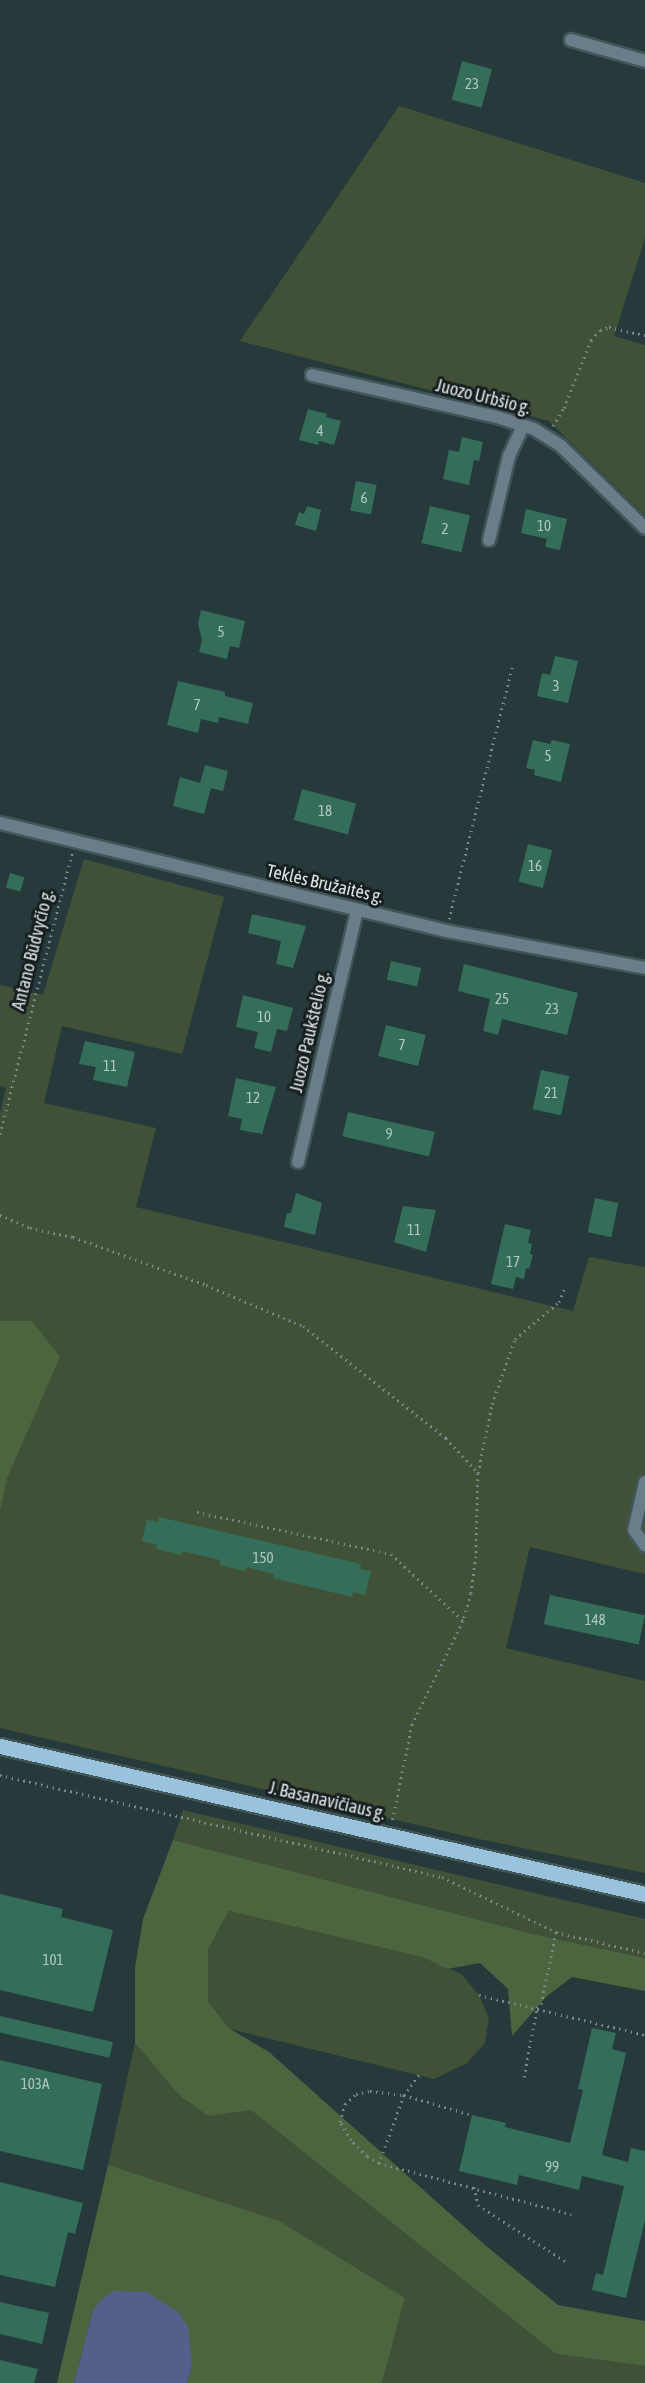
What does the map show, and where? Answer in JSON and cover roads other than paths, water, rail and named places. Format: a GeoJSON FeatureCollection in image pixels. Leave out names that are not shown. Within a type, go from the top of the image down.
{"type":"FeatureCollection","features":[{"type":"Feature","properties":{"kind":"main road","name":"J. Basanavičiaus g."},"geometry":{"type":"LineString","coordinates":[[0,1746],[645,1894]]}},
{"type":"Feature","properties":{"kind":"street"},"geometry":{"type":"LineString","coordinates":[[571,40],[645,61]]}},
{"type":"Feature","properties":{"kind":"street","name":"Juozo Urbšio g."},"geometry":{"type":"LineString","coordinates":[[312,375],[497,417],[547,435],[645,528]]}},
{"type":"Feature","properties":{"kind":"street"},"geometry":{"type":"LineString","coordinates":[[489,540],[509,456],[523,426]]}},
{"type":"Feature","properties":{"kind":"street","name":"Teklės Bružaitės g."},"geometry":{"type":"LineString","coordinates":[[0,823],[357,910],[446,930],[645,968]]}},
{"type":"Feature","properties":{"kind":"street","name":"Juozo Paukštelio g."},"geometry":{"type":"LineString","coordinates":[[298,1162],[357,910]]}},
{"type":"Feature","properties":{"kind":"street"},"geometry":{"type":"LineString","coordinates":[[645,1482],[634,1530],[645,1545]]}},
{"type":"Feature","properties":{"kind":"water"},"geometry":{"type":"Polygon","coordinates":[[[114,2291],[147,2292],[178,2312],[188,2326],[192,2366],[187,2383],[74,2383],[93,2310],[101,2300],[114,2291]]]}}]}
